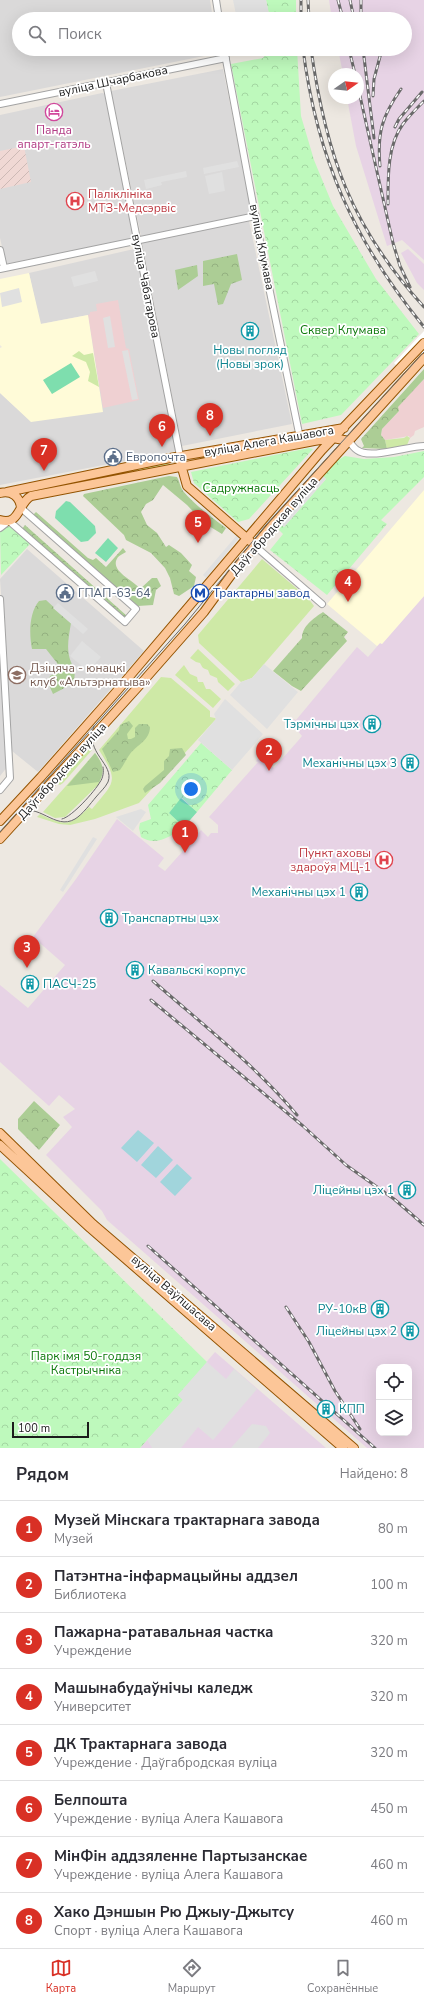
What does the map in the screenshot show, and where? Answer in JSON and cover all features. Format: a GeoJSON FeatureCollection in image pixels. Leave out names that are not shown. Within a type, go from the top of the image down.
{"type":"FeatureCollection","features":[{"type":"Feature","properties":{"kind":"main road","name":"Даўгабродская вуліца"},"geometry":{"type":"LineString","coordinates":[[0,821],[42,777],[333,438],[424,343]]}},
{"type":"Feature","properties":{"kind":"main road","name":"Даўгабродская вуліца"},"geometry":{"type":"LineString","coordinates":[[0,839],[194,624],[256,546],[424,358]]}},
{"type":"Feature","properties":{"kind":"main road","name":"вуліца Алега Кашавога"},"geometry":{"type":"LineString","coordinates":[[9,521],[16,517],[26,499],[31,496],[241,455],[344,428]]}},
{"type":"Feature","properties":{"kind":"main road"},"geometry":{"type":"LineString","coordinates":[[344,428],[349,441]]}},
{"type":"Feature","properties":{"kind":"main road","name":"вуліца Алега Кашавога"},"geometry":{"type":"LineString","coordinates":[[3,492],[180,456],[239,446],[333,438],[349,441]]}},
{"type":"Feature","properties":{"kind":"main road"},"geometry":{"type":"LineString","coordinates":[[239,446],[241,455]]}},
{"type":"Feature","properties":{"kind":"main road","name":"вуліца Чабатарова"},"geometry":{"type":"LineString","coordinates":[[180,456],[186,486],[256,546]]}},
{"type":"Feature","properties":{"kind":"main road"},"geometry":{"type":"LineString","coordinates":[[3,492],[16,496],[20,503],[20,508]]}},
{"type":"Feature","properties":{"kind":"main road"},"geometry":{"type":"LineString","coordinates":[[0,520],[9,521]]}},
{"type":"Feature","properties":{"kind":"main road","name":"вуліца Ваўпшасава"},"geometry":{"type":"LineString","coordinates":[[0,1133],[93,1224],[354,1448]]}},
{"type":"Feature","properties":{"kind":"main road","name":"вуліца Ваўпшасава"},"geometry":{"type":"LineString","coordinates":[[0,1145],[90,1228],[343,1448]]}},
{"type":"Feature","properties":{"kind":"street"},"geometry":{"type":"LineString","coordinates":[[216,0],[218,12]]}},
{"type":"Feature","properties":{"kind":"street","name":"вуліца Шчарбакова"},"geometry":{"type":"LineString","coordinates":[[0,104],[226,58]]}},
{"type":"Feature","properties":{"kind":"street","name":"вуліца Клумава"},"geometry":{"type":"LineString","coordinates":[[226,58],[301,440]]}},
{"type":"Feature","properties":{"kind":"street","name":"вуліца Чабатарова"},"geometry":{"type":"LineString","coordinates":[[106,82],[180,456]]}},
{"type":"Feature","properties":{"kind":"street"},"geometry":{"type":"LineString","coordinates":[[0,250],[2,269],[256,216]]}},
{"type":"Feature","properties":{"kind":"street"},"geometry":{"type":"LineString","coordinates":[[349,441],[358,451],[376,454],[424,446]]}},
{"type":"Feature","properties":{"kind":"street"},"geometry":{"type":"LineString","coordinates":[[0,528],[9,521],[125,622],[136,609],[20,508]]}},
{"type":"Feature","properties":{"kind":"street"},"geometry":{"type":"LineString","coordinates":[[256,546],[322,604]]}},
{"type":"Feature","properties":{"kind":"street"},"geometry":{"type":"LineString","coordinates":[[0,599],[10,769],[10,778],[0,790]]}},
{"type":"Feature","properties":{"kind":"shaded area"},"geometry":{"type":"Polygon","coordinates":[[[0,0],[210,0],[212,12],[12,12],[12,56],[204,56],[0,97],[0,0]]]}},
{"type":"Feature","properties":{"kind":"shaded area"},"geometry":{"type":"Polygon","coordinates":[[[233,0],[266,0],[269,12],[236,12],[233,0]]]}},
{"type":"Feature","properties":{"kind":"shaded area"},"geometry":{"type":"Polygon","coordinates":[[[329,0],[424,0],[424,260],[402,240],[387,246],[356,146],[348,104],[364,104],[364,68],[342,68],[339,56],[412,56],[412,12],[331,12],[329,0]]]}},
{"type":"Feature","properties":{"kind":"shaded area"},"geometry":{"type":"Polygon","coordinates":[[[223,69],[252,214],[141,236],[111,91],[223,69]]]}},
{"type":"Feature","properties":{"kind":"shaded area"},"geometry":{"type":"Polygon","coordinates":[[[102,93],[106,94],[134,238],[6,264],[0,238],[0,115],[102,93]]]}},
{"type":"Feature","properties":{"kind":"shaded area"},"geometry":{"type":"Polygon","coordinates":[[[24,146],[31,182],[0,189],[0,151],[24,146]]]}},
{"type":"Feature","properties":{"kind":"shaded area"},"geometry":{"type":"Polygon","coordinates":[[[237,161],[239,167],[204,174],[203,168],[237,161]]]}},
{"type":"Feature","properties":{"kind":"shaded area"},"geometry":{"type":"Polygon","coordinates":[[[186,171],[187,177],[161,182],[162,185],[146,189],[144,180],[186,171]]]}},
{"type":"Feature","properties":{"kind":"shaded area"},"geometry":{"type":"Polygon","coordinates":[[[222,172],[225,191],[209,194],[205,176],[222,172]]]}},
{"type":"Feature","properties":{"kind":"shaded area"},"geometry":{"type":"Polygon","coordinates":[[[249,221],[292,424],[182,446],[142,243],[249,221]]]}},
{"type":"Feature","properties":{"kind":"shaded area"},"geometry":{"type":"Polygon","coordinates":[[[134,249],[136,251],[176,451],[0,485],[0,393],[31,421],[62,417],[93,353],[88,315],[40,324],[29,273],[134,249]]]}},
{"type":"Feature","properties":{"kind":"shaded area"},"geometry":{"type":"Polygon","coordinates":[[[408,249],[424,264],[424,290],[417,283],[401,253],[408,249]]]}},
{"type":"Feature","properties":{"kind":"shaded area"},"geometry":{"type":"Polygon","coordinates":[[[95,271],[98,281],[74,287],[71,277],[95,271]]]}},
{"type":"Feature","properties":{"kind":"shaded area"},"geometry":{"type":"Polygon","coordinates":[[[29,273],[41,324],[88,315],[103,412],[31,422],[0,393],[0,348],[2,347],[0,345],[0,279],[29,273]]]}},
{"type":"Feature","properties":{"kind":"shaded area"},"geometry":{"type":"Polygon","coordinates":[[[19,288],[22,302],[2,307],[0,293],[19,288]]]}},
{"type":"Feature","properties":{"kind":"shaded area"},"geometry":{"type":"Polygon","coordinates":[[[118,300],[126,348],[129,349],[139,400],[103,408],[88,315],[90,312],[97,311],[96,304],[118,300]]]}},
{"type":"Feature","properties":{"kind":"shaded area"},"geometry":{"type":"Polygon","coordinates":[[[110,316],[115,347],[108,348],[103,318],[110,316]]]}},
{"type":"Feature","properties":{"kind":"shaded area"},"geometry":{"type":"Polygon","coordinates":[[[128,350],[138,399],[132,400],[122,351],[128,350]]]}},
{"type":"Feature","properties":{"kind":"shaded area"},"geometry":{"type":"Polygon","coordinates":[[[424,379],[424,427],[415,431],[414,435],[410,438],[409,436],[385,440],[381,435],[382,429],[399,411],[397,407],[424,379]]]}},
{"type":"Feature","properties":{"kind":"shaded area"},"geometry":{"type":"Polygon","coordinates":[[[323,476],[326,479],[284,527],[281,524],[323,476]]]}},
{"type":"Feature","properties":{"kind":"shaded area"},"geometry":{"type":"Polygon","coordinates":[[[424,490],[424,596],[382,644],[380,643],[377,646],[327,604],[424,490]]]}},
{"type":"Feature","properties":{"kind":"shaded area"},"geometry":{"type":"Polygon","coordinates":[[[237,535],[239,538],[206,578],[203,575],[237,535]]]}},
{"type":"Feature","properties":{"kind":"shaded area"},"geometry":{"type":"Polygon","coordinates":[[[27,549],[144,651],[38,772],[12,751],[0,579],[27,549]]]}},
{"type":"Feature","properties":{"kind":"shaded area"},"geometry":{"type":"Polygon","coordinates":[[[424,596],[424,1448],[367,1448],[107,1220],[102,1211],[46,1155],[72,1127],[63,1117],[75,1109],[59,1095],[49,1106],[0,1062],[0,985],[28,1008],[65,965],[33,937],[76,879],[117,819],[164,858],[158,866],[165,871],[191,842],[187,838],[191,834],[195,837],[201,830],[208,837],[211,833],[218,833],[218,825],[209,817],[258,763],[256,761],[262,754],[268,760],[266,763],[274,768],[297,742],[302,736],[296,729],[295,730],[289,725],[294,719],[296,720],[357,647],[368,657],[380,643],[382,644],[424,596]]]}},
{"type":"Feature","properties":{"kind":"shaded area"},"geometry":{"type":"Polygon","coordinates":[[[58,603],[88,629],[83,634],[53,608],[58,603]]]}},
{"type":"Feature","properties":{"kind":"shaded area"},"geometry":{"type":"Polygon","coordinates":[[[0,635],[8,766],[0,776],[0,635]]]}},
{"type":"Feature","properties":{"kind":"shaded area"},"geometry":{"type":"Polygon","coordinates":[[[82,641],[101,657],[88,671],[70,656],[82,641]]]}},
{"type":"Feature","properties":{"kind":"shaded area"},"geometry":{"type":"Polygon","coordinates":[[[264,664],[298,692],[267,729],[230,695],[241,682],[252,678],[264,664]]]}},
{"type":"Feature","properties":{"kind":"shaded area"},"geometry":{"type":"Polygon","coordinates":[[[225,699],[263,734],[232,770],[198,740],[216,719],[214,714],[225,699]]]}},
{"type":"Feature","properties":{"kind":"shaded area"},"geometry":{"type":"Polygon","coordinates":[[[141,809],[146,812],[133,831],[116,817],[141,809]]]}},
{"type":"Feature","properties":{"kind":"shaded area"},"geometry":{"type":"Polygon","coordinates":[[[93,837],[97,839],[63,892],[60,890],[93,837]]]}},
{"type":"Feature","properties":{"kind":"shaded area"},"geometry":{"type":"Polygon","coordinates":[[[215,1352],[326,1448],[140,1448],[183,1400],[178,1395],[215,1352]]]}},
{"type":"Feature","properties":{"kind":"shaded area"},"geometry":{"type":"Polygon","coordinates":[[[207,1362],[226,1379],[234,1369],[257,1389],[213,1440],[198,1427],[181,1448],[152,1448],[147,1440],[183,1400],[178,1395],[207,1362]]]}},
{"type":"Feature","properties":{"kind":"shaded area"},"geometry":{"type":"Polygon","coordinates":[[[252,1424],[266,1426],[270,1433],[258,1448],[231,1448],[252,1424]]]}},
{"type":"Feature","properties":{"kind":"green space"},"geometry":{"type":"Polygon","coordinates":[[[266,0],[296,0],[296,12],[269,12],[266,0]]]}},
{"type":"Feature","properties":{"kind":"green space","name":"Сквер Клумава"},"geometry":{"type":"Polygon","coordinates":[[[265,56],[297,56],[301,116],[314,160],[333,206],[376,279],[419,334],[341,415],[302,424],[231,64],[263,58],[265,56]]]}},
{"type":"Feature","properties":{"kind":"green space"},"geometry":{"type":"Polygon","coordinates":[[[237,254],[242,280],[231,284],[223,304],[218,305],[214,284],[203,286],[203,261],[237,254]]]}},
{"type":"Feature","properties":{"kind":"green space"},"geometry":{"type":"Polygon","coordinates":[[[197,265],[198,276],[178,290],[175,270],[197,265]]]}},
{"type":"Feature","properties":{"kind":"green space"},"geometry":{"type":"Polygon","coordinates":[[[79,351],[84,355],[93,353],[99,387],[88,381],[90,372],[86,362],[72,356],[79,351]]]}},
{"type":"Feature","properties":{"kind":"green space"},"geometry":{"type":"Polygon","coordinates":[[[71,363],[80,377],[52,394],[43,380],[71,363]]]}},
{"type":"Feature","properties":{"kind":"green space"},"geometry":{"type":"Polygon","coordinates":[[[424,369],[424,379],[398,407],[399,411],[382,429],[381,435],[385,440],[387,449],[362,448],[364,446],[361,439],[424,369]]]}},
{"type":"Feature","properties":{"kind":"green space"},"geometry":{"type":"Polygon","coordinates":[[[407,436],[410,438],[407,445],[387,449],[385,440],[404,438],[407,436]]]}},
{"type":"Feature","properties":{"kind":"green space","name":"Садружнасць"},"geometry":{"type":"Polygon","coordinates":[[[309,448],[313,449],[249,519],[238,522],[194,483],[191,472],[309,448]]]}},
{"type":"Feature","properties":{"kind":"green space"},"geometry":{"type":"Polygon","coordinates":[[[424,451],[424,477],[381,520],[387,524],[327,595],[270,550],[283,534],[279,530],[281,524],[284,527],[326,479],[323,476],[338,460],[345,456],[364,459],[394,457],[424,451]]]}},
{"type":"Feature","properties":{"kind":"green space"},"geometry":{"type":"Polygon","coordinates":[[[168,462],[169,465],[34,492],[33,489],[168,462]]]}},
{"type":"Feature","properties":{"kind":"green space"},"geometry":{"type":"Polygon","coordinates":[[[169,476],[177,477],[182,489],[188,496],[203,511],[226,528],[222,534],[204,523],[187,505],[163,485],[153,500],[146,504],[141,512],[147,525],[157,533],[166,547],[169,545],[181,553],[192,565],[189,571],[196,577],[194,586],[179,596],[174,594],[170,578],[165,568],[151,553],[126,540],[124,535],[83,496],[84,494],[169,476]]]}},
{"type":"Feature","properties":{"kind":"green space"},"geometry":{"type":"Polygon","coordinates":[[[66,501],[70,502],[95,526],[96,533],[88,541],[81,542],[55,518],[56,511],[66,501]]]}},
{"type":"Feature","properties":{"kind":"green space"},"geometry":{"type":"Polygon","coordinates":[[[36,512],[88,558],[93,560],[96,558],[106,567],[123,548],[126,552],[118,557],[116,567],[123,575],[140,589],[152,578],[157,578],[161,586],[156,590],[153,605],[138,606],[32,516],[36,512]]]}},
{"type":"Feature","properties":{"kind":"green space"},"geometry":{"type":"Polygon","coordinates":[[[10,524],[30,544],[1,575],[0,532],[10,524]]]}},
{"type":"Feature","properties":{"kind":"green space"},"geometry":{"type":"Polygon","coordinates":[[[25,525],[127,616],[124,618],[22,529],[25,525]]]}},
{"type":"Feature","properties":{"kind":"green space"},"geometry":{"type":"Polygon","coordinates":[[[108,538],[118,548],[106,562],[95,553],[108,538]]]}},
{"type":"Feature","properties":{"kind":"green space"},"geometry":{"type":"Polygon","coordinates":[[[262,559],[308,598],[314,606],[252,678],[241,682],[199,643],[198,635],[262,559]]]}},
{"type":"Feature","properties":{"kind":"green space"},"geometry":{"type":"Polygon","coordinates":[[[46,600],[71,623],[68,647],[70,658],[75,670],[74,683],[53,694],[48,683],[50,676],[60,671],[57,663],[46,649],[32,649],[30,637],[33,611],[39,601],[46,600]]]}},
{"type":"Feature","properties":{"kind":"green space"},"geometry":{"type":"Polygon","coordinates":[[[323,612],[348,632],[344,637],[347,641],[301,691],[273,671],[302,638],[306,626],[323,612]]]}},
{"type":"Feature","properties":{"kind":"green space"},"geometry":{"type":"Polygon","coordinates":[[[198,649],[235,684],[228,691],[218,682],[217,678],[210,675],[208,670],[203,668],[200,663],[190,658],[198,649]]]}},
{"type":"Feature","properties":{"kind":"green space"},"geometry":{"type":"Polygon","coordinates":[[[184,665],[190,674],[197,677],[198,682],[203,682],[206,689],[210,689],[221,699],[213,708],[175,675],[184,665]]]}},
{"type":"Feature","properties":{"kind":"green space"},"geometry":{"type":"Polygon","coordinates":[[[161,677],[171,678],[210,711],[210,717],[216,719],[139,803],[95,819],[70,825],[59,824],[37,817],[40,814],[56,821],[67,822],[77,818],[89,807],[92,809],[106,792],[112,781],[110,769],[99,750],[161,677]]]}},
{"type":"Feature","properties":{"kind":"green space"},"geometry":{"type":"Polygon","coordinates":[[[129,721],[133,726],[127,734],[128,739],[135,737],[135,728],[139,724],[147,724],[150,727],[149,732],[146,739],[130,754],[120,770],[113,772],[102,749],[119,730],[120,725],[129,721]]]}},
{"type":"Feature","properties":{"kind":"green space"},"geometry":{"type":"Polygon","coordinates":[[[201,743],[232,770],[197,812],[182,798],[169,813],[184,827],[169,837],[158,841],[147,840],[141,837],[139,828],[140,823],[151,819],[148,805],[201,743]]]}},
{"type":"Feature","properties":{"kind":"green space"},"geometry":{"type":"Polygon","coordinates":[[[87,748],[92,750],[63,783],[60,785],[56,783],[87,748]]]}},
{"type":"Feature","properties":{"kind":"green space"},"geometry":{"type":"Polygon","coordinates":[[[182,748],[186,755],[160,783],[145,793],[143,789],[145,786],[164,770],[164,761],[169,756],[170,749],[182,748]]]}},
{"type":"Feature","properties":{"kind":"green space"},"geometry":{"type":"Polygon","coordinates":[[[95,753],[102,768],[102,776],[98,785],[65,817],[55,818],[43,812],[95,753]]]}},
{"type":"Feature","properties":{"kind":"green space"},"geometry":{"type":"Polygon","coordinates":[[[95,753],[100,760],[103,770],[99,782],[67,786],[95,753]]]}},
{"type":"Feature","properties":{"kind":"green space"},"geometry":{"type":"Polygon","coordinates":[[[181,798],[197,812],[184,827],[169,813],[181,798]]]}},
{"type":"Feature","properties":{"kind":"green space"},"geometry":{"type":"Polygon","coordinates":[[[34,1101],[60,1125],[39,1150],[18,1129],[18,1119],[34,1101]]]}},
{"type":"Feature","properties":{"kind":"green space","name":"Парк імя 50-годдзя Кастрычніка"},"geometry":{"type":"Polygon","coordinates":[[[0,1159],[207,1362],[178,1395],[183,1400],[140,1448],[0,1448],[0,1159]]]}},
{"type":"Feature","properties":{"kind":"water"},"geometry":{"type":"Polygon","coordinates":[[[138,1130],[154,1143],[137,1162],[121,1148],[138,1130]]]}},
{"type":"Feature","properties":{"kind":"water"},"geometry":{"type":"Polygon","coordinates":[[[158,1146],[173,1160],[156,1178],[141,1165],[158,1146]]]}},
{"type":"Feature","properties":{"kind":"water"},"geometry":{"type":"Polygon","coordinates":[[[177,1164],[192,1178],[175,1196],[160,1182],[177,1164]]]}},
{"type":"Feature","properties":{"kind":"pier"},"geometry":{"type":"Polygon","coordinates":[[[424,331],[424,366],[411,380],[394,363],[424,331]]]}},
{"type":"Feature","properties":{"kind":"tram line"},"geometry":{"type":"LineString","coordinates":[[0,832],[185,624],[266,525],[424,352]]}},
{"type":"Feature","properties":{"kind":"tram line"},"geometry":{"type":"LineString","coordinates":[[18,813],[25,810],[33,811],[53,819],[68,822],[75,819],[86,809],[108,782],[109,776],[107,769],[93,744],[92,735],[94,726]]}},
{"type":"Feature","properties":{"kind":"tram line"},"geometry":{"type":"LineString","coordinates":[[62,819],[77,809],[97,786],[102,779],[103,767]]}},
{"type":"Feature","properties":{"kind":"railway"},"geometry":{"type":"LineString","coordinates":[[301,0],[301,12]]}},
{"type":"Feature","properties":{"kind":"railway"},"geometry":{"type":"LineString","coordinates":[[308,0],[309,12]]}},
{"type":"Feature","properties":{"kind":"railway"},"geometry":{"type":"LineString","coordinates":[[338,0],[341,12]]}},
{"type":"Feature","properties":{"kind":"railway"},"geometry":{"type":"LineString","coordinates":[[350,0],[353,12]]}},
{"type":"Feature","properties":{"kind":"railway"},"geometry":{"type":"LineString","coordinates":[[361,0],[361,12]]}},
{"type":"Feature","properties":{"kind":"railway"},"geometry":{"type":"LineString","coordinates":[[304,56],[309,89],[318,127],[329,163],[342,197],[378,263],[399,295],[424,327]]}},
{"type":"Feature","properties":{"kind":"railway"},"geometry":{"type":"LineString","coordinates":[[312,56],[325,123],[334,156],[346,188],[360,218],[378,248],[399,277],[424,307]]}},
{"type":"Feature","properties":{"kind":"railway"},"geometry":{"type":"LineString","coordinates":[[351,56],[354,68]]}},
{"type":"Feature","properties":{"kind":"railway"},"geometry":{"type":"LineString","coordinates":[[364,56],[374,138]]}},
{"type":"Feature","properties":{"kind":"railway"},"geometry":{"type":"LineString","coordinates":[[373,96],[374,79],[380,56]]}},
{"type":"Feature","properties":{"kind":"railway"},"geometry":{"type":"LineString","coordinates":[[380,166],[379,144],[382,125],[389,108],[401,89]]}},
{"type":"Feature","properties":{"kind":"railway"},"geometry":{"type":"LineString","coordinates":[[395,127],[399,119],[422,92]]}},
{"type":"Feature","properties":{"kind":"railway"},"geometry":{"type":"LineString","coordinates":[[388,204],[390,162],[394,142],[403,124],[424,101]]}},
{"type":"Feature","properties":{"kind":"railway"},"geometry":{"type":"LineString","coordinates":[[362,104],[393,243],[400,266],[410,287]]}},
{"type":"Feature","properties":{"kind":"railway"},"geometry":{"type":"LineString","coordinates":[[153,981],[246,1062],[297,1115]]}},
{"type":"Feature","properties":{"kind":"railway"},"geometry":{"type":"LineString","coordinates":[[151,1000],[303,1126],[346,1165],[394,1199],[424,1225]]}},
{"type":"Feature","properties":{"kind":"railway"},"geometry":{"type":"LineString","coordinates":[[148,1246],[375,1448]]}},
{"type":"Feature","properties":{"kind":"railway"},"geometry":{"type":"LineString","coordinates":[[286,1307],[309,1342],[335,1391],[360,1429]]}},
{"type":"Feature","properties":{"kind":"place","name":"Панда апарт-гатэль"},"geometry":{"type":"Point","coordinates":[54,112]}},
{"type":"Feature","properties":{"kind":"place","name":"Паліклініка МТЗ-Медсэрвіс"},"geometry":{"type":"Point","coordinates":[75,201]}},
{"type":"Feature","properties":{"kind":"place","name":"Новы погляд (Новы зрок)"},"geometry":{"type":"Point","coordinates":[250,331]}},
{"type":"Feature","properties":{"kind":"place","name":"Хако Дэншын Рю Джыу-Джытсу"},"geometry":{"type":"Point","coordinates":[210,436]}},
{"type":"Feature","properties":{"kind":"place","name":"Белпошта"},"geometry":{"type":"Point","coordinates":[162,447]}},
{"type":"Feature","properties":{"kind":"place","name":"Европочта"},"geometry":{"type":"Point","coordinates":[113,457]}},
{"type":"Feature","properties":{"kind":"place","name":"МінФін аддзяленне Партызанскае"},"geometry":{"type":"Point","coordinates":[44,471]}},
{"type":"Feature","properties":{"kind":"place","name":"ДК Трактарнага завода"},"geometry":{"type":"Point","coordinates":[198,543]}},
{"type":"Feature","properties":{"kind":"place","name":"ГПАП-63-64"},"geometry":{"type":"Point","coordinates":[65,593]}},
{"type":"Feature","properties":{"kind":"place","name":"Трактарны завод"},"geometry":{"type":"Point","coordinates":[200,593]}},
{"type":"Feature","properties":{"kind":"place","name":"Машынабудаўнічы каледж"},"geometry":{"type":"Point","coordinates":[348,602]}},
{"type":"Feature","properties":{"kind":"place","name":"Дзіцяча - юнацкі клуб «Альтэрнатыва»"},"geometry":{"type":"Point","coordinates":[17,675]}},
{"type":"Feature","properties":{"kind":"place","name":"Тэрмічны цэх"},"geometry":{"type":"Point","coordinates":[372,724]}},
{"type":"Feature","properties":{"kind":"place","name":"Механічны цэх 3"},"geometry":{"type":"Point","coordinates":[410,763]}},
{"type":"Feature","properties":{"kind":"place","name":"Патэнтна-інфармацыйны аддзел"},"geometry":{"type":"Point","coordinates":[269,771]}},
{"type":"Feature","properties":{"kind":"place","name":"Музей Мінскага трактарнага завода"},"geometry":{"type":"Point","coordinates":[185,853]}},
{"type":"Feature","properties":{"kind":"place","name":"Пункт аховы здароўя МЦ-1"},"geometry":{"type":"Point","coordinates":[384,860]}},
{"type":"Feature","properties":{"kind":"place","name":"Механічны цэх 1"},"geometry":{"type":"Point","coordinates":[359,892]}},
{"type":"Feature","properties":{"kind":"place","name":"Транспартны цэх"},"geometry":{"type":"Point","coordinates":[109,918]}},
{"type":"Feature","properties":{"kind":"place","name":"Пажарна-ратавальная частка"},"geometry":{"type":"Point","coordinates":[27,968]}},
{"type":"Feature","properties":{"kind":"place","name":"Кавальскі корпус"},"geometry":{"type":"Point","coordinates":[135,970]}},
{"type":"Feature","properties":{"kind":"place","name":"ПАСЧ-25"},"geometry":{"type":"Point","coordinates":[30,984]}},
{"type":"Feature","properties":{"kind":"place","name":"Ліцейны цэх 1"},"geometry":{"type":"Point","coordinates":[407,1190]}},
{"type":"Feature","properties":{"kind":"place","name":"РУ-10кВ"},"geometry":{"type":"Point","coordinates":[380,1309]}},
{"type":"Feature","properties":{"kind":"place","name":"Ліцейны цэх 2"},"geometry":{"type":"Point","coordinates":[410,1331]}},
{"type":"Feature","properties":{"kind":"place","name":"КПП"},"geometry":{"type":"Point","coordinates":[326,1409]}}]}
